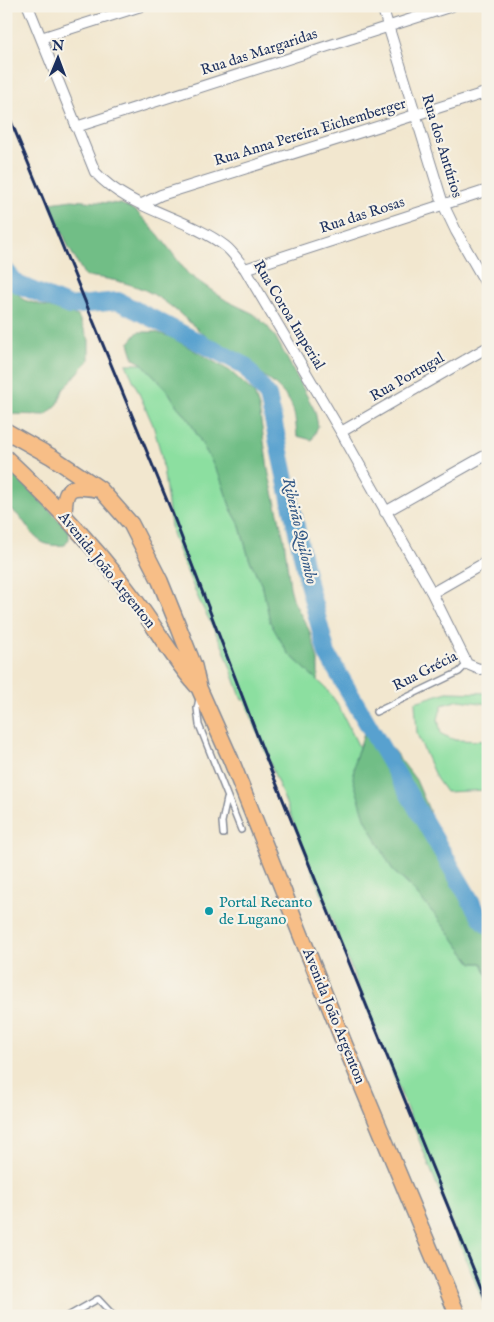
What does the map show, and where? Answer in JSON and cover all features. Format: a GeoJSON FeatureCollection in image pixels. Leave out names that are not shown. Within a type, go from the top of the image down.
{"type":"FeatureCollection","features":[{"type":"Feature","properties":{"kind":"main road","name":"Avenida João Argenton"},"geometry":{"type":"LineString","coordinates":[[6,431],[52,457],[100,489],[131,524],[160,581],[194,666],[200,689],[231,760],[344,1043],[458,1316]]}},
{"type":"Feature","properties":{"kind":"main road","name":"Avenida João Argenton"},"geometry":{"type":"LineString","coordinates":[[6,458],[64,514],[134,598],[182,670],[200,689]]}},
{"type":"Feature","properties":{"kind":"main road"},"geometry":{"type":"LineString","coordinates":[[64,514],[66,493],[71,488],[78,486],[100,489]]}},
{"type":"Feature","properties":{"kind":"street","name":"Rua Coroa Imperial"},"geometry":{"type":"LineString","coordinates":[[28,6],[95,172],[104,182],[122,195],[226,247],[245,270],[341,432],[432,594],[467,664]]}},
{"type":"Feature","properties":{"kind":"street"},"geometry":{"type":"LineString","coordinates":[[41,38],[141,6]]}},
{"type":"Feature","properties":{"kind":"street","name":"Rua dos Antúrios"},"geometry":{"type":"LineString","coordinates":[[382,6],[443,204],[488,287]]}},
{"type":"Feature","properties":{"kind":"street","name":"Rua das Margaridas"},"geometry":{"type":"LineString","coordinates":[[76,127],[452,6]]}},
{"type":"Feature","properties":{"kind":"street","name":"Rua Anna Pereira Eichemberger"},"geometry":{"type":"LineString","coordinates":[[142,204],[161,195],[488,92]]}},
{"type":"Feature","properties":{"kind":"street","name":"Rua das Rosas"},"geometry":{"type":"LineString","coordinates":[[245,270],[488,190]]}},
{"type":"Feature","properties":{"kind":"street","name":"Rua Portugal"},"geometry":{"type":"LineString","coordinates":[[341,432],[488,347]]}},
{"type":"Feature","properties":{"kind":"street"},"geometry":{"type":"LineString","coordinates":[[386,512],[488,454]]}},
{"type":"Feature","properties":{"kind":"street"},"geometry":{"type":"LineString","coordinates":[[432,594],[488,561]]}},
{"type":"Feature","properties":{"kind":"street","name":"Rua Grécia"},"geometry":{"type":"LineString","coordinates":[[467,664],[480,669],[488,668]]}},
{"type":"Feature","properties":{"kind":"lane","name":"Rua Grécia"},"geometry":{"type":"LineString","coordinates":[[376,712],[459,672],[467,664]]}},
{"type":"Feature","properties":{"kind":"lane"},"geometry":{"type":"LineString","coordinates":[[200,689],[196,708],[199,725],[227,798],[242,830]]}},
{"type":"Feature","properties":{"kind":"lane"},"geometry":{"type":"LineString","coordinates":[[224,834],[222,822],[227,798]]}},
{"type":"Feature","properties":{"kind":"lane"},"geometry":{"type":"LineString","coordinates":[[68,1316],[98,1299],[114,1316]]}},
{"type":"Feature","properties":{"kind":"green space"},"geometry":{"type":"Polygon","coordinates":[[[72,200],[121,204],[136,211],[158,234],[188,274],[227,301],[254,314],[267,326],[276,338],[315,411],[318,426],[312,440],[297,436],[294,414],[290,402],[283,392],[263,375],[219,346],[162,300],[145,290],[131,285],[85,276],[69,248],[50,203],[72,200]]]}},
{"type":"Feature","properties":{"kind":"green space"},"geometry":{"type":"Polygon","coordinates":[[[6,282],[24,300],[78,316],[89,340],[89,360],[63,390],[58,404],[46,415],[6,414],[6,282]]]}},
{"type":"Feature","properties":{"kind":"green space"},"geometry":{"type":"Polygon","coordinates":[[[138,332],[155,332],[171,337],[230,371],[254,393],[259,408],[269,475],[284,539],[290,587],[294,602],[309,630],[314,645],[318,660],[318,681],[287,652],[270,622],[263,588],[249,558],[239,523],[231,509],[220,477],[188,418],[177,406],[168,391],[143,364],[134,359],[129,343],[138,332]]]}},
{"type":"Feature","properties":{"kind":"green space"},"geometry":{"type":"Polygon","coordinates":[[[126,364],[143,364],[168,391],[177,406],[188,418],[220,477],[231,509],[239,523],[249,558],[263,588],[271,622],[287,652],[326,688],[337,703],[359,747],[355,759],[393,871],[425,903],[472,963],[482,963],[488,977],[488,1314],[245,700],[242,700],[223,647],[199,600],[178,550],[172,533],[161,454],[153,425],[126,364]]]}},
{"type":"Feature","properties":{"kind":"green space"},"geometry":{"type":"Polygon","coordinates":[[[6,463],[69,531],[69,539],[65,545],[44,543],[31,532],[15,512],[6,507],[6,463]]]}},
{"type":"Feature","properties":{"kind":"green space"},"geometry":{"type":"Polygon","coordinates":[[[447,692],[488,693],[488,704],[459,700],[442,705],[438,719],[441,734],[455,740],[488,741],[488,790],[446,792],[436,778],[417,734],[415,702],[447,692]]]}},
{"type":"Feature","properties":{"kind":"green space"},"geometry":{"type":"Polygon","coordinates":[[[373,730],[381,734],[416,780],[429,810],[432,835],[448,865],[488,919],[488,977],[482,963],[472,963],[436,916],[407,883],[393,871],[365,818],[353,779],[355,759],[365,731],[373,730]]]}},
{"type":"Feature","properties":{"kind":"waterway","name":"Ribeirão Quilombo"},"geometry":{"type":"LineString","coordinates":[[6,271],[17,284],[69,306],[118,301],[244,365],[268,396],[308,583],[327,654],[479,915],[488,925]]}},
{"type":"Feature","properties":{"kind":"railway"},"geometry":{"type":"LineString","coordinates":[[6,109],[173,515],[262,748],[488,1305]]}},
{"type":"Feature","properties":{"kind":"place","name":"Portal Recanto de Lugano"},"geometry":{"type":"Point","coordinates":[209,911]}}]}
